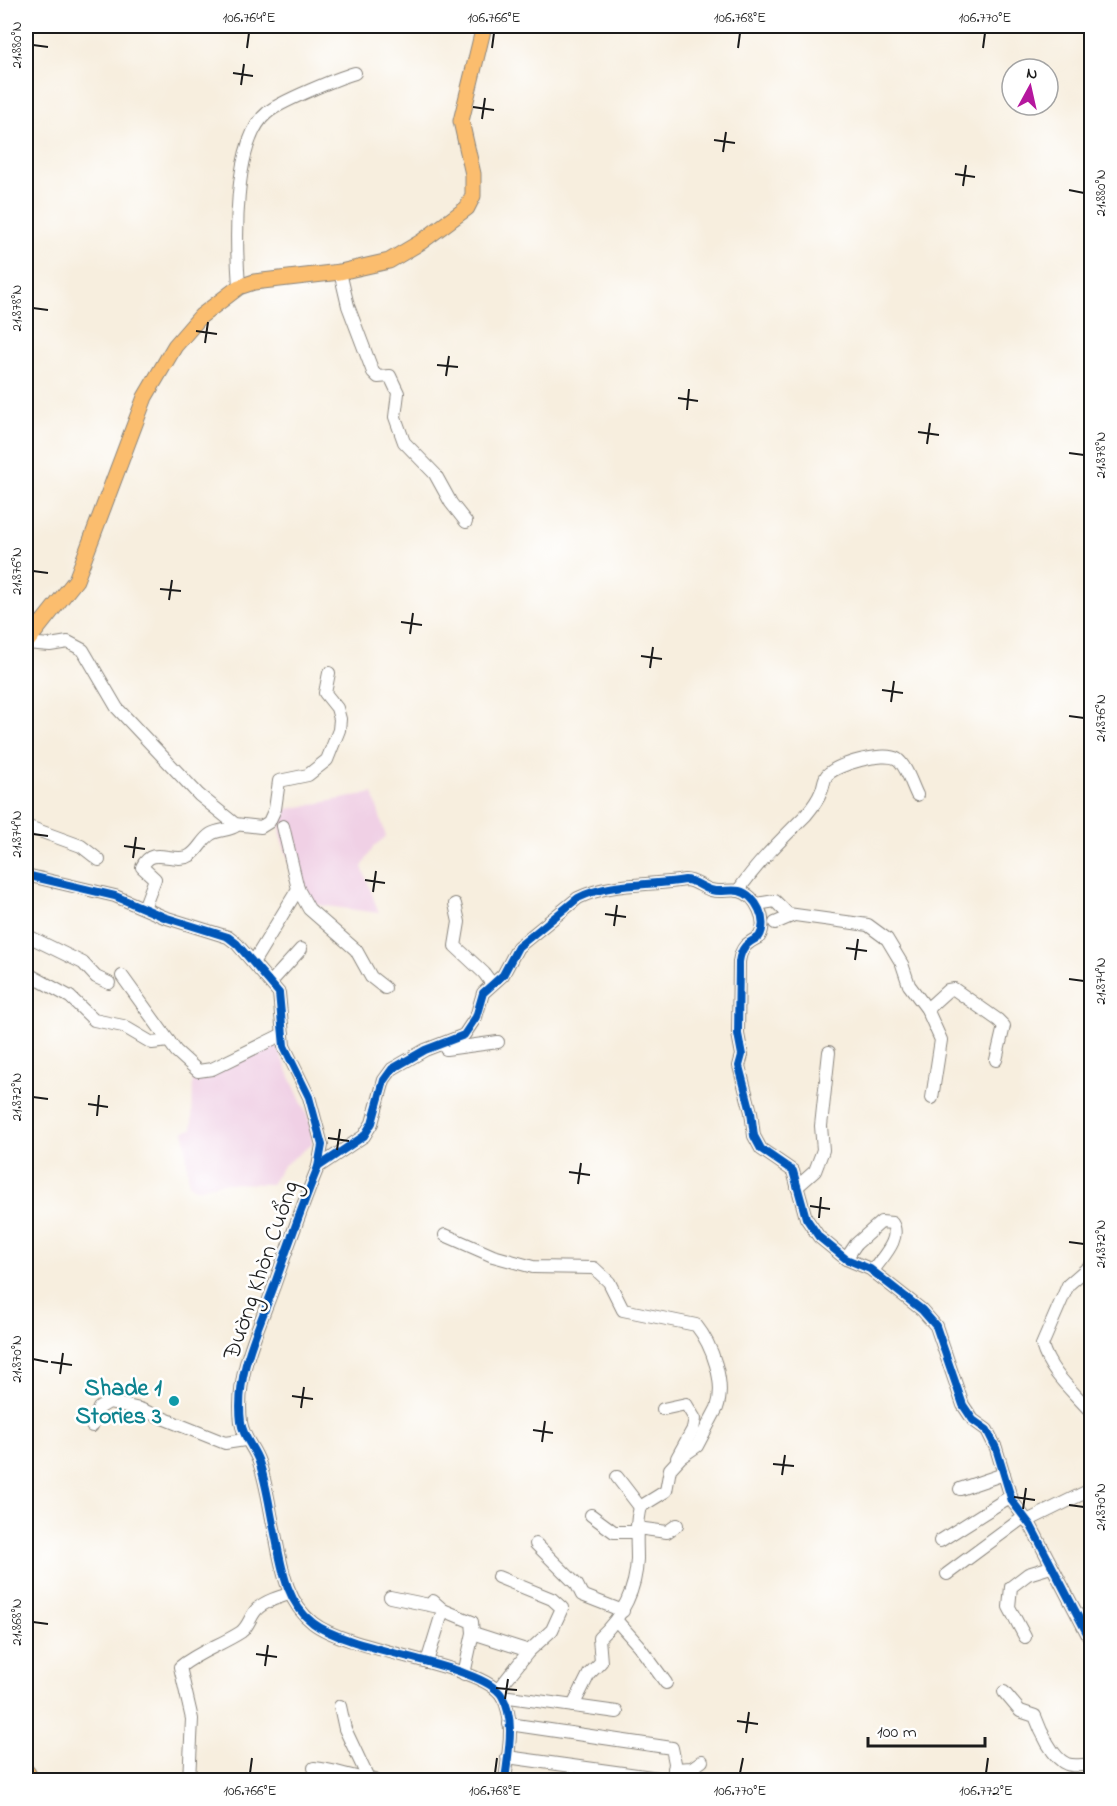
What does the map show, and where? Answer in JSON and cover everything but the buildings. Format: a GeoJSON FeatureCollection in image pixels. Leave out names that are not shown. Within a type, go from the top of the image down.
{"type":"FeatureCollection","features":[{"type":"Feature","properties":{"kind":"highway"},"geometry":{"type":"LineString","coordinates":[[26,1773],[30,1780]]}},
{"type":"Feature","properties":{"kind":"main road"},"geometry":{"type":"LineString","coordinates":[[26,643],[76,580],[145,397],[179,341],[201,316],[239,287],[261,280],[340,272],[375,265],[396,257],[464,212],[470,204],[474,196],[473,174],[461,122],[484,26]]}},
{"type":"Feature","properties":{"kind":"street"},"geometry":{"type":"LineString","coordinates":[[239,287],[237,243],[239,198],[255,129],[270,111],[355,73]]}},
{"type":"Feature","properties":{"kind":"street"},"geometry":{"type":"LineString","coordinates":[[340,272],[348,306],[375,375],[390,376],[397,390],[395,417],[404,442],[435,474],[451,503],[466,522]]}},
{"type":"Feature","properties":{"kind":"street"},"geometry":{"type":"LineString","coordinates":[[26,609],[36,630]]}},
{"type":"Feature","properties":{"kind":"street"},"geometry":{"type":"LineString","coordinates":[[26,643],[50,645],[68,642],[83,650],[117,708],[199,795],[237,825]]}},
{"type":"Feature","properties":{"kind":"street"},"geometry":{"type":"LineString","coordinates":[[144,908],[155,879],[142,867],[148,857],[157,854],[179,859],[191,856],[209,835],[237,825],[261,827],[267,824],[274,814],[279,781],[293,776],[308,775],[327,760],[340,725],[337,708],[325,693],[329,673]]}},
{"type":"Feature","properties":{"kind":"street"},"geometry":{"type":"LineString","coordinates":[[738,891],[753,870],[810,810],[821,792],[827,775],[831,772],[846,764],[874,757],[893,757],[899,760],[916,795]]}},
{"type":"Feature","properties":{"kind":"street"},"geometry":{"type":"LineString","coordinates":[[26,826],[81,846],[99,860]]}},
{"type":"Feature","properties":{"kind":"street"},"geometry":{"type":"LineString","coordinates":[[283,826],[298,889],[309,909],[356,950],[371,977],[385,988]]}},
{"type":"Feature","properties":{"kind":"street","name":"Đường Khòn Cuổng"},"geometry":{"type":"LineString","coordinates":[[26,874],[115,896],[228,937],[254,961],[279,993],[284,1046],[309,1097],[322,1145],[318,1167],[246,1364],[241,1420],[246,1440],[261,1466],[291,1594],[302,1613],[328,1634],[464,1674],[500,1693],[617,1712]]}},
{"type":"Feature","properties":{"kind":"street"},"geometry":{"type":"LineString","coordinates":[[318,1167],[364,1136],[375,1113],[384,1080],[392,1069],[430,1048],[464,1035],[476,1017],[483,993],[503,975],[524,942],[589,892],[685,880],[692,880],[714,891],[738,891],[757,904],[762,923],[762,933],[746,944],[740,952],[739,962],[738,1034],[742,1055],[739,1066],[752,1112],[753,1136],[761,1149],[793,1171],[810,1224],[819,1237],[846,1259],[873,1271],[922,1310],[936,1326],[963,1406],[973,1420],[987,1430],[1011,1496],[1092,1643]]}},
{"type":"Feature","properties":{"kind":"street"},"geometry":{"type":"LineString","coordinates":[[254,961],[298,889]]}},
{"type":"Feature","properties":{"kind":"street"},"geometry":{"type":"LineString","coordinates":[[757,904],[774,901],[785,913],[860,923],[876,930],[887,939],[902,964],[909,985],[927,1009],[941,1041],[932,1098]]}},
{"type":"Feature","properties":{"kind":"street"},"geometry":{"type":"LineString","coordinates":[[455,904],[459,922],[455,946],[484,973],[492,984]]}},
{"type":"Feature","properties":{"kind":"street"},"geometry":{"type":"LineString","coordinates":[[775,923],[794,915]]}},
{"type":"Feature","properties":{"kind":"street"},"geometry":{"type":"LineString","coordinates":[[26,935],[83,963],[96,977],[109,983]]}},
{"type":"Feature","properties":{"kind":"street"},"geometry":{"type":"LineString","coordinates":[[271,982],[301,949]]}},
{"type":"Feature","properties":{"kind":"street"},"geometry":{"type":"LineString","coordinates":[[30,975],[70,996],[94,1020],[123,1026],[152,1043],[169,1041]]}},
{"type":"Feature","properties":{"kind":"street"},"geometry":{"type":"LineString","coordinates":[[122,976],[169,1041],[198,1071],[204,1071],[283,1034]]}},
{"type":"Feature","properties":{"kind":"street"},"geometry":{"type":"LineString","coordinates":[[927,1009],[948,990],[954,989],[998,1020],[1004,1026],[996,1060]]}},
{"type":"Feature","properties":{"kind":"street"},"geometry":{"type":"LineString","coordinates":[[430,1048],[438,1050],[498,1042]]}},
{"type":"Feature","properties":{"kind":"street"},"geometry":{"type":"LineString","coordinates":[[797,1187],[815,1171],[823,1150],[821,1126],[829,1052]]}},
{"type":"Feature","properties":{"kind":"street"},"geometry":{"type":"LineString","coordinates":[[846,1259],[856,1244],[881,1222],[892,1223],[895,1228],[894,1241],[873,1271]]}},
{"type":"Feature","properties":{"kind":"street"},"geometry":{"type":"LineString","coordinates":[[445,1235],[492,1256],[533,1268],[594,1268],[609,1281],[623,1310],[696,1325],[709,1346],[716,1367],[719,1401],[703,1438],[675,1462]]}},
{"type":"Feature","properties":{"kind":"street"},"geometry":{"type":"LineString","coordinates":[[1092,1264],[1068,1285],[1042,1345],[1065,1385],[1092,1413]]}},
{"type":"Feature","properties":{"kind":"street"},"geometry":{"type":"LineString","coordinates":[[92,1426],[99,1408],[109,1402],[140,1409],[225,1443],[246,1440]]}},
{"type":"Feature","properties":{"kind":"street"},"geometry":{"type":"LineString","coordinates":[[640,1508],[666,1491],[670,1469],[693,1429],[695,1419],[686,1404],[663,1409]]}},
{"type":"Feature","properties":{"kind":"street"},"geometry":{"type":"LineString","coordinates":[[960,1489],[1004,1474]]}},
{"type":"Feature","properties":{"kind":"street"},"geometry":{"type":"LineString","coordinates":[[573,1706],[589,1674],[601,1662],[599,1638],[620,1616],[634,1585],[640,1508],[617,1477]]}},
{"type":"Feature","properties":{"kind":"street"},"geometry":{"type":"LineString","coordinates":[[946,1574],[1025,1519],[1092,1489]]}},
{"type":"Feature","properties":{"kind":"street"},"geometry":{"type":"LineString","coordinates":[[940,1541],[1011,1496]]}},
{"type":"Feature","properties":{"kind":"street"},"geometry":{"type":"LineString","coordinates":[[591,1515],[614,1532],[637,1530],[667,1532],[677,1525]]}},
{"type":"Feature","properties":{"kind":"street"},"geometry":{"type":"LineString","coordinates":[[537,1544],[577,1585],[582,1595],[620,1616],[666,1683]]}},
{"type":"Feature","properties":{"kind":"street"},"geometry":{"type":"LineString","coordinates":[[1025,1637],[1009,1607],[1011,1587],[1028,1574],[1051,1567]]}},
{"type":"Feature","properties":{"kind":"street"},"geometry":{"type":"LineString","coordinates":[[498,1577],[552,1599],[562,1608],[552,1630],[529,1652],[500,1693],[509,1724],[505,1780]]}},
{"type":"Feature","properties":{"kind":"street"},"geometry":{"type":"LineString","coordinates":[[189,1780],[192,1719],[180,1667],[193,1657],[207,1652],[244,1630],[256,1610],[265,1603],[291,1594]]}},
{"type":"Feature","properties":{"kind":"street"},"geometry":{"type":"LineString","coordinates":[[390,1597],[438,1606],[470,1618],[473,1633],[464,1674]]}},
{"type":"Feature","properties":{"kind":"street"},"geometry":{"type":"LineString","coordinates":[[427,1662],[438,1606]]}},
{"type":"Feature","properties":{"kind":"street"},"geometry":{"type":"LineString","coordinates":[[473,1633],[529,1652]]}},
{"type":"Feature","properties":{"kind":"street"},"geometry":{"type":"LineString","coordinates":[[1004,1692],[1020,1711],[1035,1716],[1046,1742],[1063,1762],[1070,1766],[1092,1766]]}},
{"type":"Feature","properties":{"kind":"street"},"geometry":{"type":"LineString","coordinates":[[340,1706],[345,1729],[371,1780]]}},
{"type":"Feature","properties":{"kind":"street"},"geometry":{"type":"LineString","coordinates":[[509,1724],[667,1746],[675,1752],[674,1777]]}},
{"type":"Feature","properties":{"kind":"street"},"geometry":{"type":"LineString","coordinates":[[507,1757],[674,1777],[702,1761]]}},
{"type":"Feature","properties":{"kind":"street"},"geometry":{"type":"LineString","coordinates":[[314,1768],[371,1780]]}},
{"type":"Feature","properties":{"kind":"shaded area"},"geometry":{"type":"Polygon","coordinates":[[[373,793],[386,837],[374,846],[362,867],[379,913],[305,903],[282,841],[278,811],[373,793]]]}},
{"type":"Feature","properties":{"kind":"shaded area"},"geometry":{"type":"Polygon","coordinates":[[[278,1038],[280,1054],[311,1124],[312,1144],[283,1166],[271,1184],[220,1183],[196,1189],[189,1184],[184,1131],[192,1129],[193,1078],[278,1038]]]}},
{"type":"Feature","properties":{"kind":"cycle path"},"geometry":{"type":"LineString","coordinates":[[26,875],[115,896],[164,917],[228,937],[237,944],[279,993],[284,1046],[309,1097],[322,1145],[318,1167],[249,1352],[241,1387],[242,1428],[257,1457],[264,1477],[281,1565],[295,1603],[313,1623],[355,1642],[470,1675],[490,1685],[502,1696],[510,1726],[505,1780]]}},
{"type":"Feature","properties":{"kind":"cycle path"},"geometry":{"type":"LineString","coordinates":[[318,1167],[364,1136],[372,1123],[384,1080],[392,1069],[425,1050],[464,1035],[476,1017],[483,993],[503,975],[518,947],[578,898],[603,889],[685,880],[714,891],[745,893],[755,903],[762,916],[762,931],[759,937],[745,946],[739,962],[738,1034],[742,1055],[739,1066],[751,1112],[754,1136],[761,1149],[793,1171],[806,1218],[819,1237],[846,1259],[870,1269],[922,1310],[936,1326],[963,1405],[973,1420],[987,1430],[996,1448],[1012,1501],[1031,1526],[1092,1643]]}},
{"type":"Feature","properties":{"kind":"place","name":"Shade 1 Stories 3"},"geometry":{"type":"Point","coordinates":[174,1401]}}]}
